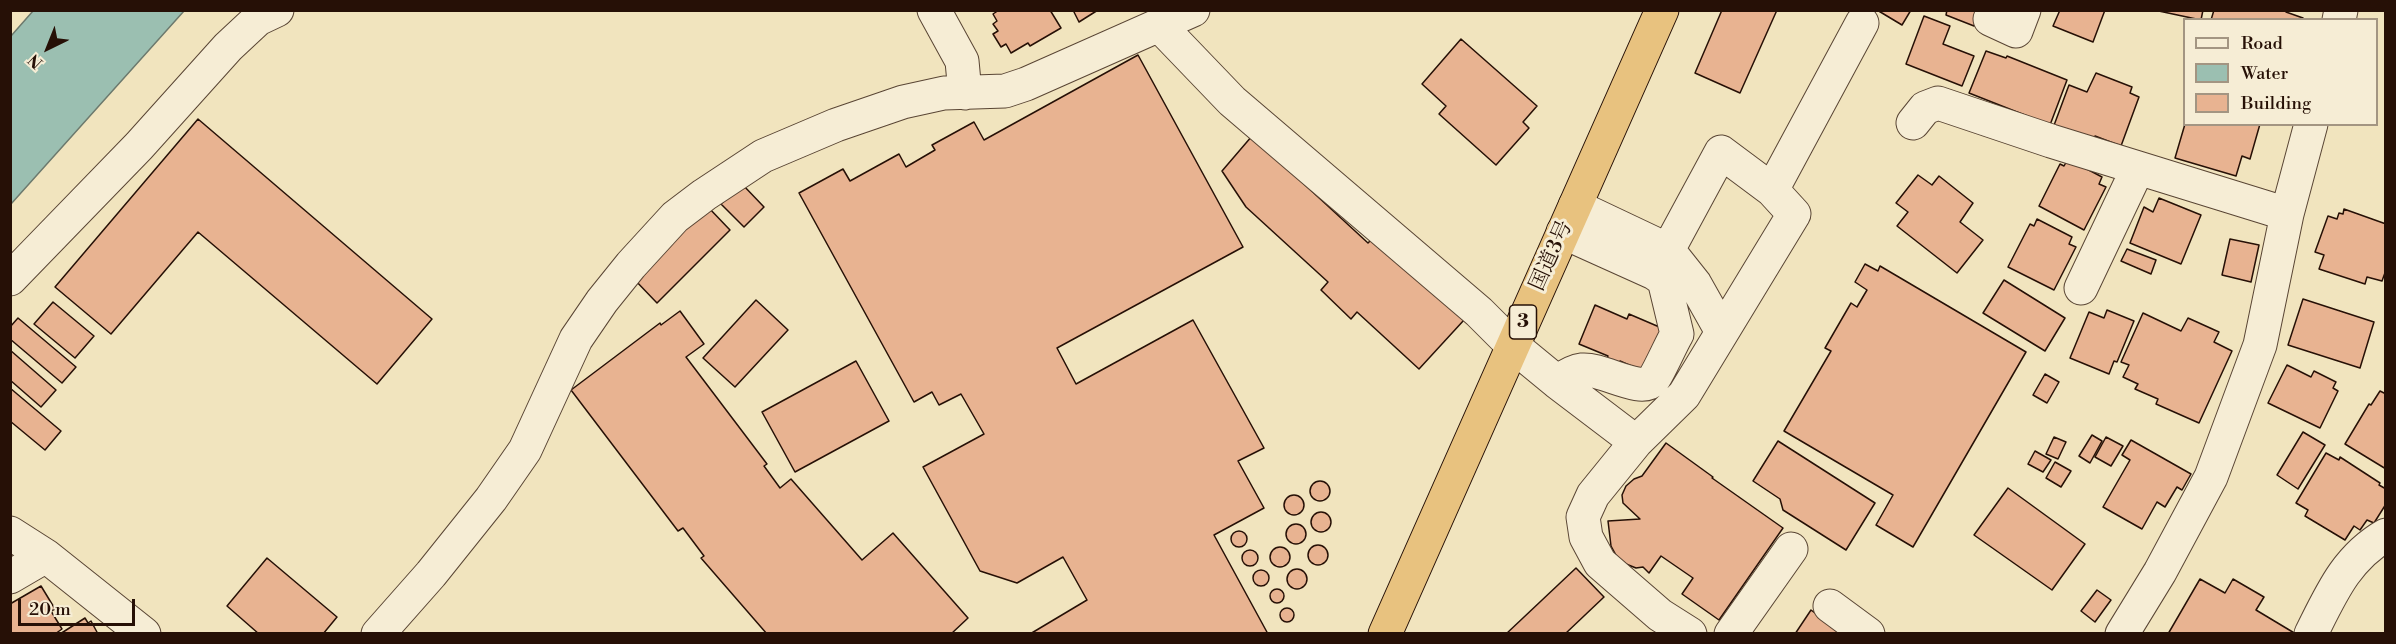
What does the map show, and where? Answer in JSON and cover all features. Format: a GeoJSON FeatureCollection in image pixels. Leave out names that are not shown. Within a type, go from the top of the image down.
{"type":"FeatureCollection","features":[{"type":"Feature","properties":{"kind":"highway","name":"国道3号"},"geometry":{"type":"LineString","coordinates":[[1385,633],[1662,10]]}},
{"type":"Feature","properties":{"kind":"street"},"geometry":{"type":"LineString","coordinates":[[10,279],[139,146],[228,46],[258,19],[277,10]]}},
{"type":"Feature","properties":{"kind":"street"},"geometry":{"type":"LineString","coordinates":[[934,10],[962,61],[965,93]]}},
{"type":"Feature","properties":{"kind":"street"},"geometry":{"type":"LineString","coordinates":[[378,633],[431,574],[491,499],[525,450],[576,339],[602,301],[631,265],[675,217],[763,156],[836,125],[903,102],[944,93],[1005,91],[1026,84],[1193,10]]}},
{"type":"Feature","properties":{"kind":"street"},"geometry":{"type":"LineString","coordinates":[[1990,20],[2016,31],[2024,10]]}},
{"type":"Feature","properties":{"kind":"street"},"geometry":{"type":"LineString","coordinates":[[1772,190],[1862,22]]}},
{"type":"Feature","properties":{"kind":"street"},"geometry":{"type":"LineString","coordinates":[[1159,25],[1232,101],[1479,312],[1512,345],[1636,442]]}},
{"type":"Feature","properties":{"kind":"street"},"geometry":{"type":"LineString","coordinates":[[1913,123],[1925,108],[1938,103],[2287,214]]}},
{"type":"Feature","properties":{"kind":"street"},"geometry":{"type":"LineString","coordinates":[[2122,633],[2160,572],[2211,477],[2260,345],[2287,214],[2310,126]]}},
{"type":"Feature","properties":{"kind":"street"},"geometry":{"type":"LineString","coordinates":[[1668,250],[1721,152],[1772,190],[1794,214],[1684,395],[1636,442],[1593,495],[1583,517],[1586,537],[1600,562],[1654,624],[1690,633]]}},
{"type":"Feature","properties":{"kind":"street"},"geometry":{"type":"LineString","coordinates":[[2081,288],[2138,168]]}},
{"type":"Feature","properties":{"kind":"street"},"geometry":{"type":"LineString","coordinates":[[1569,219],[1668,250],[1695,284],[1722,332]]}},
{"type":"Feature","properties":{"kind":"street"},"geometry":{"type":"LineString","coordinates":[[1557,382],[1567,375],[1582,370],[1617,376],[1644,386],[1653,380],[1677,334],[1664,280],[1569,219]]}},
{"type":"Feature","properties":{"kind":"street"},"geometry":{"type":"LineString","coordinates":[[10,533],[46,556],[144,633]]}},
{"type":"Feature","properties":{"kind":"street"},"geometry":{"type":"LineString","coordinates":[[2311,633],[2341,575],[2367,546],[2385,535]]}},
{"type":"Feature","properties":{"kind":"street"},"geometry":{"type":"LineString","coordinates":[[1731,633],[1791,549]]}},
{"type":"Feature","properties":{"kind":"street"},"geometry":{"type":"LineString","coordinates":[[10,578],[46,556]]}},
{"type":"Feature","properties":{"kind":"street"},"geometry":{"type":"LineString","coordinates":[[1830,606],[1868,633]]}},
{"type":"Feature","properties":{"kind":"water"},"geometry":{"type":"Polygon","coordinates":[[[33,11],[184,11],[11,204],[11,36],[33,11]]]}},
{"type":"Feature","properties":{"kind":"building"},"geometry":{"type":"Polygon","coordinates":[[[999,10],[1050,10],[1061,28],[1030,46],[1028,43],[1011,53],[1006,44],[1001,47],[993,34],[998,31],[993,24],[997,21],[993,14],[999,10]]]}},
{"type":"Feature","properties":{"kind":"building"},"geometry":{"type":"Polygon","coordinates":[[[1073,10],[1098,10],[1079,22],[1073,10]]]}},
{"type":"Feature","properties":{"kind":"building"},"geometry":{"type":"Polygon","coordinates":[[[1722,10],[1777,10],[1740,93],[1695,73],[1722,10]]]}},
{"type":"Feature","properties":{"kind":"building"},"geometry":{"type":"Polygon","coordinates":[[[1877,10],[1911,10],[1902,25],[1877,10]]]}},
{"type":"Feature","properties":{"kind":"building"},"geometry":{"type":"Polygon","coordinates":[[[1947,10],[1980,10],[1974,26],[1946,15],[1947,10]]]}},
{"type":"Feature","properties":{"kind":"building"},"geometry":{"type":"Polygon","coordinates":[[[2060,10],[2105,10],[2093,42],[2053,26],[2060,10]]]}},
{"type":"Feature","properties":{"kind":"building"},"geometry":{"type":"Polygon","coordinates":[[[2154,10],[2203,10],[2201,18],[2154,10]]]}},
{"type":"Feature","properties":{"kind":"building"},"geometry":{"type":"Polygon","coordinates":[[[2214,10],[2286,10],[2286,12],[2303,18],[2212,18],[2214,10]]]}},
{"type":"Feature","properties":{"kind":"building"},"geometry":{"type":"Polygon","coordinates":[[[1924,16],[1950,26],[1943,44],[1974,56],[1962,86],[1906,64],[1924,16]]]}},
{"type":"Feature","properties":{"kind":"building"},"geometry":{"type":"Polygon","coordinates":[[[1461,39],[1537,106],[1523,122],[1529,128],[1496,165],[1439,114],[1446,106],[1422,84],[1461,39]]]}},
{"type":"Feature","properties":{"kind":"building"},"geometry":{"type":"Polygon","coordinates":[[[1986,51],[2006,58],[2007,56],[2067,80],[2050,125],[1969,93],[1986,51]]]}},
{"type":"Feature","properties":{"kind":"building"},"geometry":{"type":"Polygon","coordinates":[[[1138,55],[1243,247],[1057,348],[1076,384],[1193,320],[1264,448],[1238,461],[1264,508],[1214,535],[1268,634],[1030,634],[1087,600],[1063,557],[1017,583],[980,571],[923,467],[984,434],[961,394],[939,405],[932,392],[914,402],[799,193],[843,169],[850,181],[899,154],[906,167],[935,150],[932,145],[974,122],[984,140],[1138,55]]]}},
{"type":"Feature","properties":{"kind":"building"},"geometry":{"type":"Polygon","coordinates":[[[2096,73],[2132,87],[2130,93],[2139,97],[2121,146],[2095,136],[2092,143],[2053,128],[2069,85],[2087,92],[2096,73]]]}},
{"type":"Feature","properties":{"kind":"building"},"geometry":{"type":"Polygon","coordinates":[[[198,119],[432,319],[377,384],[198,232],[111,334],[55,287],[198,119]]]}},
{"type":"Feature","properties":{"kind":"building"},"geometry":{"type":"Polygon","coordinates":[[[2184,126],[2259,126],[2250,159],[2242,156],[2236,176],[2175,158],[2184,126]]]}},
{"type":"Feature","properties":{"kind":"building"},"geometry":{"type":"Polygon","coordinates":[[[1252,136],[1368,243],[1374,237],[1464,320],[1419,369],[1357,312],[1351,319],[1321,290],[1328,282],[1246,207],[1222,171],[1252,136]]]}},
{"type":"Feature","properties":{"kind":"building"},"geometry":{"type":"Polygon","coordinates":[[[2068,159],[2102,177],[2099,184],[2106,187],[2084,230],[2039,206],[2060,164],[2064,166],[2068,159]]]}},
{"type":"Feature","properties":{"kind":"building"},"geometry":{"type":"Polygon","coordinates":[[[1918,175],[1932,185],[1939,176],[1973,203],[1960,222],[1983,240],[1957,273],[1897,226],[1908,212],[1896,203],[1918,175]]]}},
{"type":"Feature","properties":{"kind":"building"},"geometry":{"type":"Polygon","coordinates":[[[742,184],[764,207],[744,227],[721,204],[742,184]]]}},
{"type":"Feature","properties":{"kind":"building"},"geometry":{"type":"Polygon","coordinates":[[[2159,198],[2201,215],[2181,264],[2130,243],[2144,207],[2153,212],[2159,198]]]}},
{"type":"Feature","properties":{"kind":"building"},"geometry":{"type":"Polygon","coordinates":[[[707,206],[730,230],[657,303],[633,278],[707,206]]]}},
{"type":"Feature","properties":{"kind":"building"},"geometry":{"type":"Polygon","coordinates":[[[2344,209],[2386,224],[2386,270],[2382,281],[2367,277],[2365,284],[2319,269],[2324,255],[2315,252],[2328,216],[2337,219],[2339,213],[2343,214],[2344,209]]]}},
{"type":"Feature","properties":{"kind":"building"},"geometry":{"type":"Polygon","coordinates":[[[2037,219],[2072,237],[2069,244],[2076,247],[2054,290],[2008,267],[2030,224],[2034,226],[2037,219]]]}},
{"type":"Feature","properties":{"kind":"building"},"geometry":{"type":"Polygon","coordinates":[[[2230,239],[2259,245],[2251,282],[2222,275],[2230,239]]]}},
{"type":"Feature","properties":{"kind":"building"},"geometry":{"type":"Polygon","coordinates":[[[2127,249],[2156,260],[2151,274],[2121,261],[2127,249]]]}},
{"type":"Feature","properties":{"kind":"building"},"geometry":{"type":"Polygon","coordinates":[[[1865,264],[1878,271],[1880,266],[2026,352],[1913,547],[1876,525],[1893,495],[1784,431],[1831,351],[1825,348],[1851,303],[1857,307],[1867,290],[1855,282],[1865,264]]]}},
{"type":"Feature","properties":{"kind":"building"},"geometry":{"type":"Polygon","coordinates":[[[2004,280],[2065,318],[2045,351],[1983,313],[2004,280]]]}},
{"type":"Feature","properties":{"kind":"building"},"geometry":{"type":"Polygon","coordinates":[[[2303,299],[2374,322],[2360,368],[2288,345],[2303,299]]]}},
{"type":"Feature","properties":{"kind":"building"},"geometry":{"type":"Polygon","coordinates":[[[756,300],[788,330],[735,387],[703,358],[756,300]]]}},
{"type":"Feature","properties":{"kind":"building"},"geometry":{"type":"Polygon","coordinates":[[[53,302],[94,336],[75,358],[34,324],[53,302]]]}},
{"type":"Feature","properties":{"kind":"building"},"geometry":{"type":"Polygon","coordinates":[[[1595,305],[1627,319],[1629,314],[1664,329],[1645,372],[1620,361],[1615,370],[1603,368],[1608,356],[1579,344],[1595,305]]]}},
{"type":"Feature","properties":{"kind":"building"},"geometry":{"type":"Polygon","coordinates":[[[2107,310],[2134,321],[2117,362],[2114,361],[2109,374],[2070,358],[2089,312],[2104,318],[2107,310]]]}},
{"type":"Feature","properties":{"kind":"building"},"geometry":{"type":"Polygon","coordinates":[[[680,311],[704,344],[686,357],[767,464],[764,466],[780,488],[791,479],[862,560],[893,533],[968,618],[951,634],[767,634],[701,558],[704,556],[683,528],[678,531],[571,390],[660,323],[661,325],[680,311]]]}},
{"type":"Feature","properties":{"kind":"building"},"geometry":{"type":"Polygon","coordinates":[[[2143,313],[2181,331],[2188,318],[2219,332],[2214,342],[2232,351],[2199,423],[2156,404],[2158,399],[2135,389],[2138,384],[2123,377],[2129,365],[2121,362],[2143,313]]]}},
{"type":"Feature","properties":{"kind":"building"},"geometry":{"type":"Polygon","coordinates":[[[18,318],[76,367],[62,383],[10,339],[10,327],[18,318]]]}},
{"type":"Feature","properties":{"kind":"building"},"geometry":{"type":"Polygon","coordinates":[[[10,350],[56,390],[41,407],[10,380],[10,350]]]}},
{"type":"Feature","properties":{"kind":"building"},"geometry":{"type":"Polygon","coordinates":[[[856,361],[889,421],[795,472],[762,412],[856,361]]]}},
{"type":"Feature","properties":{"kind":"building"},"geometry":{"type":"Polygon","coordinates":[[[2287,365],[2311,377],[2314,371],[2336,382],[2333,388],[2338,391],[2320,428],[2268,403],[2287,365]]]}},
{"type":"Feature","properties":{"kind":"building"},"geometry":{"type":"Polygon","coordinates":[[[2045,374],[2059,382],[2047,403],[2033,395],[2045,374]]]}},
{"type":"Feature","properties":{"kind":"building"},"geometry":{"type":"Polygon","coordinates":[[[10,388],[61,431],[45,450],[10,421],[10,388]]]}},
{"type":"Feature","properties":{"kind":"building"},"geometry":{"type":"Polygon","coordinates":[[[2380,391],[2386,394],[2386,469],[2345,444],[2369,404],[2371,405],[2380,391]]]}},
{"type":"Feature","properties":{"kind":"building"},"geometry":{"type":"Polygon","coordinates":[[[2303,432],[2325,445],[2298,489],[2277,475],[2303,432]]]}},
{"type":"Feature","properties":{"kind":"building"},"geometry":{"type":"Polygon","coordinates":[[[2092,435],[2102,441],[2090,463],[2079,456],[2092,435]]]}},
{"type":"Feature","properties":{"kind":"building"},"geometry":{"type":"Polygon","coordinates":[[[2054,437],[2066,442],[2058,459],[2046,454],[2054,437]]]}},
{"type":"Feature","properties":{"kind":"building"},"geometry":{"type":"Polygon","coordinates":[[[2106,437],[2123,446],[2111,466],[2095,457],[2106,437]]]}},
{"type":"Feature","properties":{"kind":"building"},"geometry":{"type":"Polygon","coordinates":[[[2131,440],[2191,474],[2182,490],[2177,487],[2165,507],[2157,502],[2142,529],[2103,507],[2130,460],[2122,455],[2131,440]]]}},
{"type":"Feature","properties":{"kind":"building"},"geometry":{"type":"Polygon","coordinates":[[[1778,441],[1875,503],[1846,550],[1783,510],[1780,499],[1753,481],[1778,441]]]}},
{"type":"Feature","properties":{"kind":"building"},"geometry":{"type":"Polygon","coordinates":[[[1666,443],[1783,528],[1719,620],[1682,594],[1693,578],[1661,556],[1649,573],[1643,567],[1636,568],[1626,564],[1617,557],[1611,546],[1608,521],[1640,519],[1623,503],[1622,495],[1626,486],[1642,476],[1666,443]]]}},
{"type":"Feature","properties":{"kind":"building"},"geometry":{"type":"Polygon","coordinates":[[[2035,451],[2051,460],[2043,472],[2028,464],[2035,451]]]}},
{"type":"Feature","properties":{"kind":"building"},"geometry":{"type":"Polygon","coordinates":[[[2326,453],[2339,460],[2340,457],[2386,489],[2386,504],[2374,523],[2367,520],[2360,530],[2354,526],[2345,540],[2305,516],[2308,510],[2296,503],[2326,453]]]}},
{"type":"Feature","properties":{"kind":"building"},"geometry":{"type":"Polygon","coordinates":[[[2055,462],[2071,471],[2061,487],[2046,478],[2055,462]]]}},
{"type":"Feature","properties":{"kind":"building"},"geometry":{"type":"Polygon","coordinates":[[[1320,481],[1327,484],[1330,491],[1327,498],[1320,501],[1313,498],[1310,491],[1313,484],[1320,481]]]}},
{"type":"Feature","properties":{"kind":"building"},"geometry":{"type":"Polygon","coordinates":[[[2008,488],[2085,544],[2052,590],[1974,535],[2008,488]]]}},
{"type":"Feature","properties":{"kind":"building"},"geometry":{"type":"Polygon","coordinates":[[[1294,495],[1301,498],[1304,505],[1301,512],[1294,515],[1287,512],[1284,505],[1287,498],[1294,495]]]}},
{"type":"Feature","properties":{"kind":"building"},"geometry":{"type":"Polygon","coordinates":[[[1321,512],[1328,515],[1331,522],[1328,529],[1321,532],[1314,529],[1311,522],[1314,515],[1321,512]]]}},
{"type":"Feature","properties":{"kind":"building"},"geometry":{"type":"Polygon","coordinates":[[[1296,524],[1303,527],[1306,534],[1303,541],[1296,544],[1289,541],[1286,534],[1289,527],[1296,524]]]}},
{"type":"Feature","properties":{"kind":"building"},"geometry":{"type":"Polygon","coordinates":[[[1236,531],[1242,531],[1247,539],[1245,545],[1236,547],[1231,542],[1231,536],[1236,531]]]}},
{"type":"Feature","properties":{"kind":"building"},"geometry":{"type":"Polygon","coordinates":[[[1318,545],[1325,548],[1328,555],[1325,562],[1318,565],[1311,562],[1308,555],[1311,548],[1318,545]]]}},
{"type":"Feature","properties":{"kind":"building"},"geometry":{"type":"Polygon","coordinates":[[[1276,547],[1284,547],[1290,553],[1290,561],[1284,567],[1276,567],[1270,561],[1270,553],[1276,547]]]}},
{"type":"Feature","properties":{"kind":"building"},"geometry":{"type":"Polygon","coordinates":[[[1247,550],[1253,550],[1258,558],[1256,564],[1247,566],[1242,561],[1242,555],[1247,550]]]}},
{"type":"Feature","properties":{"kind":"building"},"geometry":{"type":"Polygon","coordinates":[[[267,558],[337,617],[323,634],[259,634],[227,606],[267,558]]]}},
{"type":"Feature","properties":{"kind":"building"},"geometry":{"type":"Polygon","coordinates":[[[1576,568],[1604,597],[1565,634],[1506,634],[1576,568]]]}},
{"type":"Feature","properties":{"kind":"building"},"geometry":{"type":"Polygon","coordinates":[[[1297,569],[1304,572],[1307,579],[1304,586],[1297,589],[1290,586],[1287,579],[1290,572],[1297,569]]]}},
{"type":"Feature","properties":{"kind":"building"},"geometry":{"type":"Polygon","coordinates":[[[1258,570],[1264,570],[1269,578],[1267,584],[1258,586],[1253,581],[1253,575],[1258,570]]]}},
{"type":"Feature","properties":{"kind":"building"},"geometry":{"type":"Polygon","coordinates":[[[2200,579],[2225,593],[2233,579],[2264,597],[2256,610],[2296,634],[2168,634],[2200,579]]]}},
{"type":"Feature","properties":{"kind":"building"},"geometry":{"type":"Polygon","coordinates":[[[41,586],[55,609],[51,611],[62,629],[55,634],[10,634],[10,604],[41,586]]]}},
{"type":"Feature","properties":{"kind":"building"},"geometry":{"type":"Polygon","coordinates":[[[1277,589],[1282,591],[1284,596],[1282,601],[1277,603],[1272,601],[1270,596],[1272,591],[1277,589]]]}},
{"type":"Feature","properties":{"kind":"building"},"geometry":{"type":"Polygon","coordinates":[[[2097,590],[2111,600],[2095,622],[2081,611],[2097,590]]]}},
{"type":"Feature","properties":{"kind":"building"},"geometry":{"type":"Polygon","coordinates":[[[1284,608],[1290,608],[1294,615],[1290,622],[1284,622],[1280,618],[1280,612],[1284,608]]]}},
{"type":"Feature","properties":{"kind":"building"},"geometry":{"type":"Polygon","coordinates":[[[1811,610],[1843,634],[1795,634],[1811,610]]]}},
{"type":"Feature","properties":{"kind":"building"},"geometry":{"type":"Polygon","coordinates":[[[85,618],[88,623],[91,621],[98,634],[60,634],[85,618]]]}}]}
